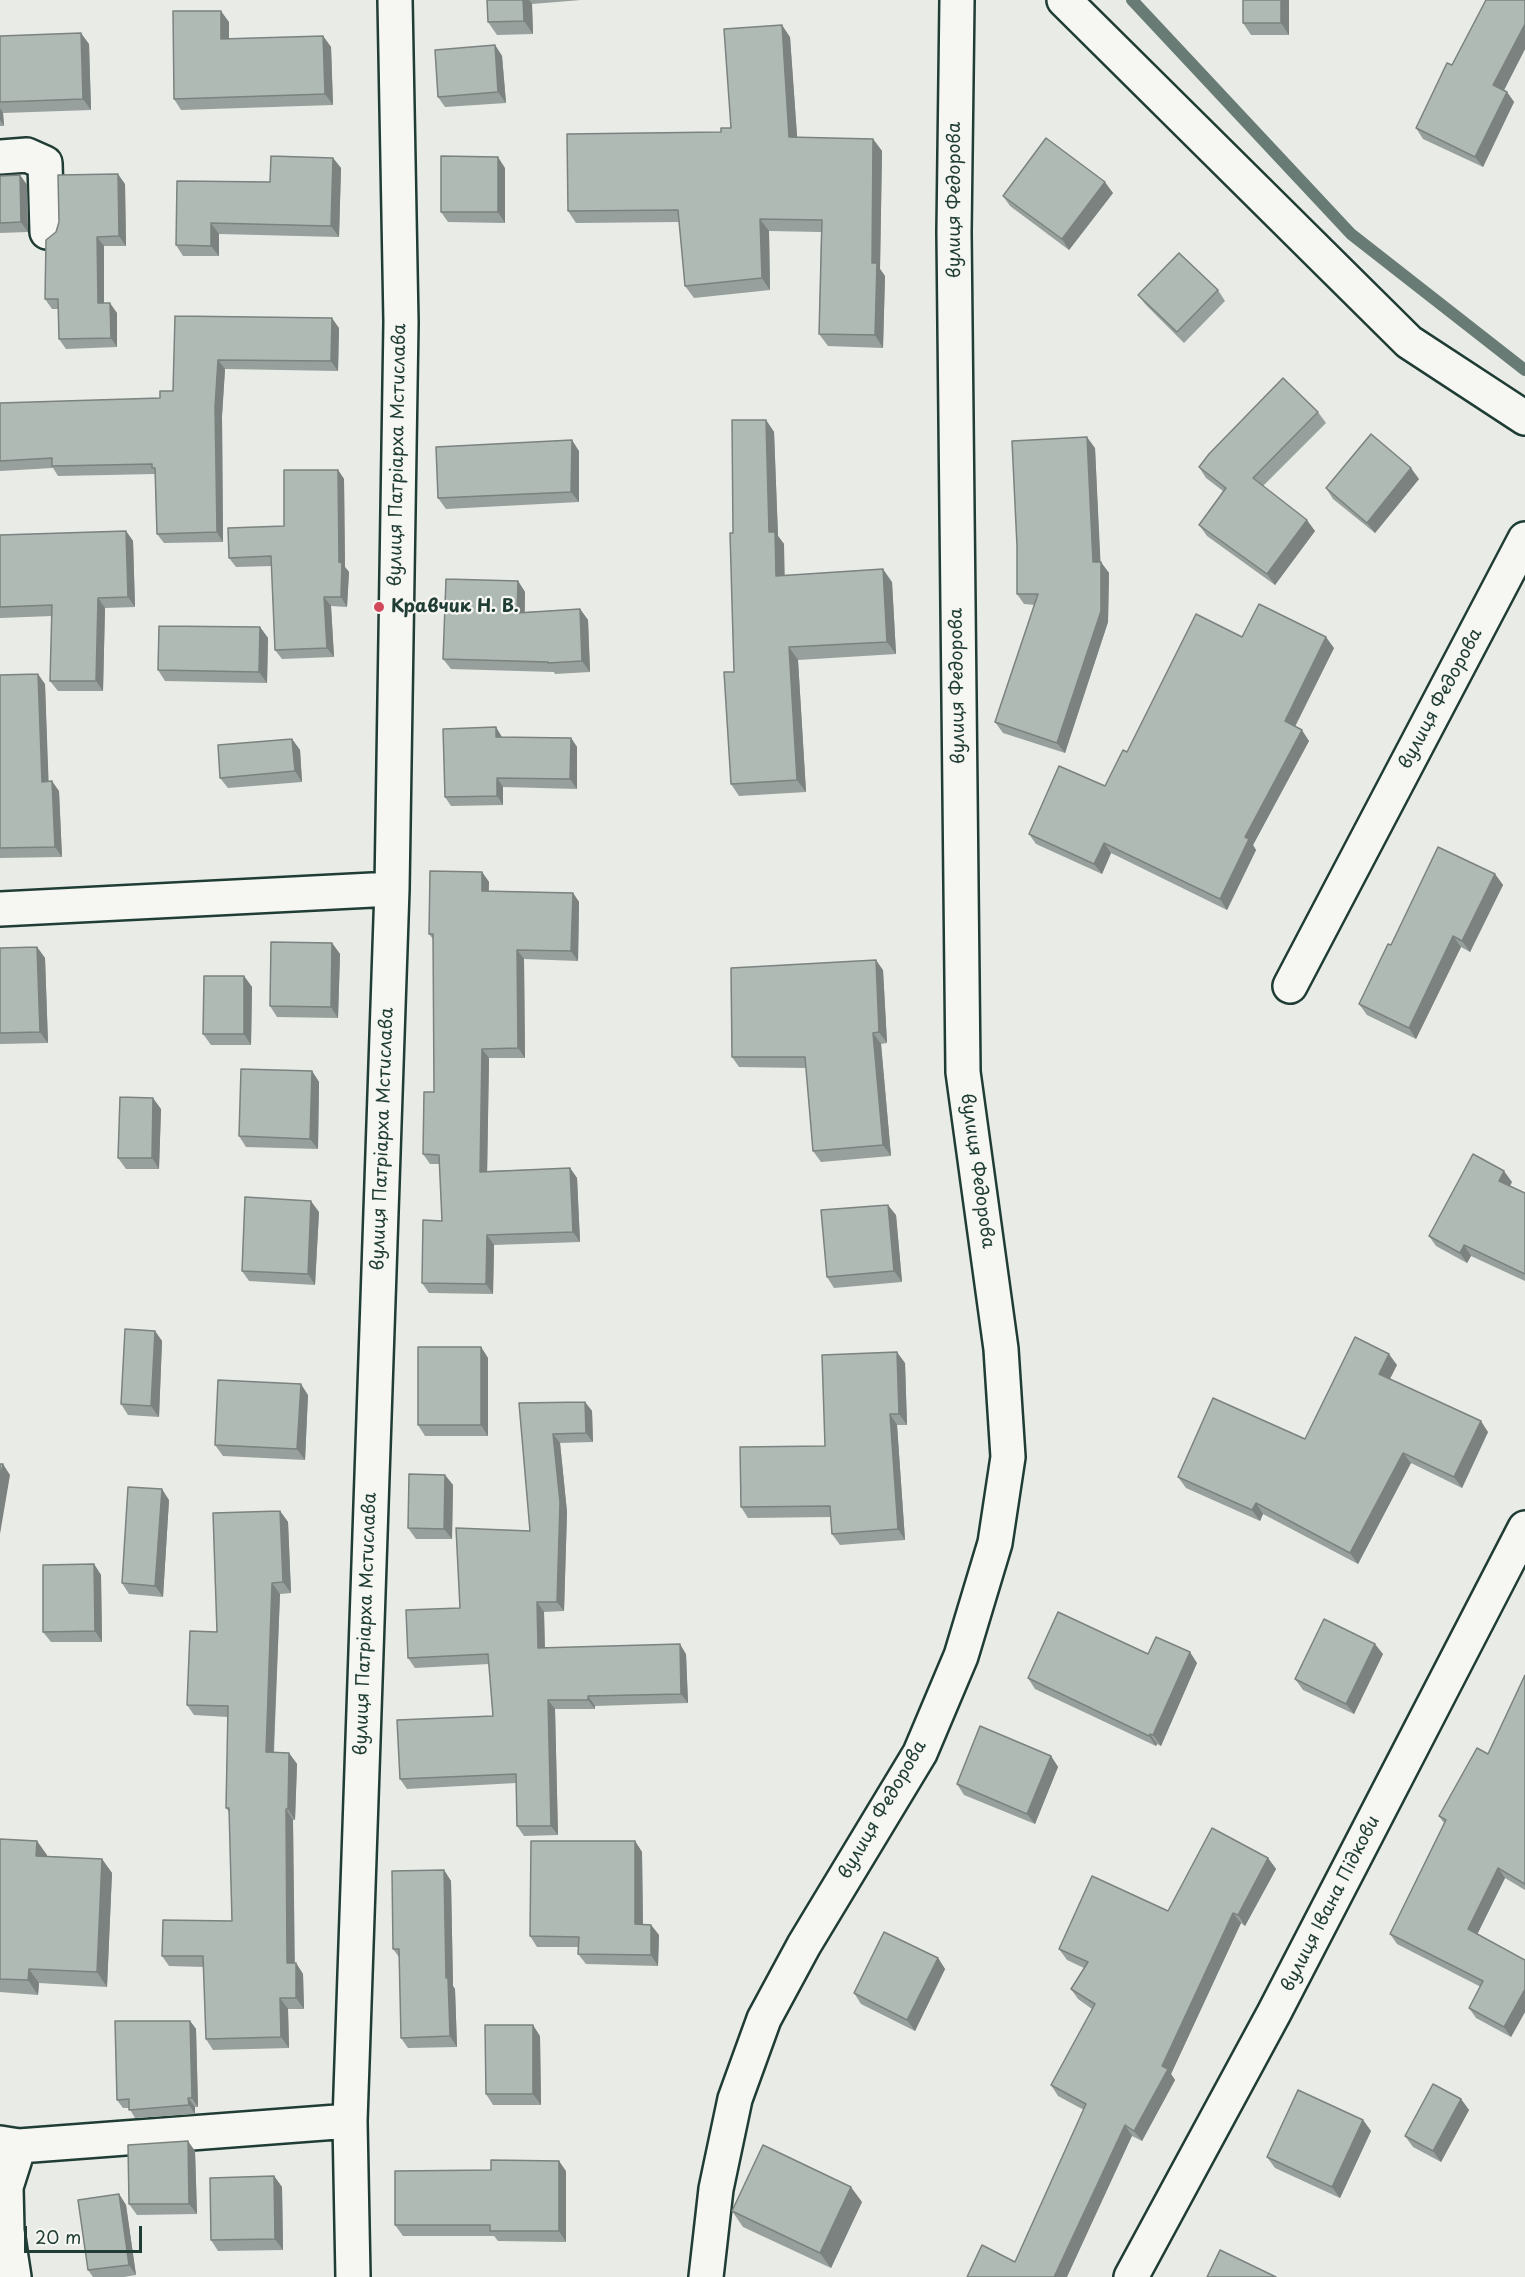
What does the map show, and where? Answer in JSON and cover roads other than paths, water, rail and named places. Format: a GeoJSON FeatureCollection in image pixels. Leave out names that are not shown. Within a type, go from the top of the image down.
{"type":"FeatureCollection","features":[{"type":"Feature","properties":{"kind":"street","name":"вулиця Патріарха Мстислава"},"geometry":{"type":"LineString","coordinates":[[353,2277],[350,2121],[392,889],[400,322],[395,0]]}},
{"type":"Feature","properties":{"kind":"street","name":"вулиця Федорова"},"geometry":{"type":"LineString","coordinates":[[706,2277],[716,2189],[735,2099],[764,2019],[804,1945],[920,1753],[961,1656],[995,1543],[1008,1457],[1001,1349],[963,1072],[954,243],[957,0]]}},
{"type":"Feature","properties":{"kind":"street"},"geometry":{"type":"LineString","coordinates":[[1064,0],[1409,342],[1525,418]]}},
{"type":"Feature","properties":{"kind":"street"},"geometry":{"type":"LineString","coordinates":[[0,157],[27,155],[45,163],[47,232]]}},
{"type":"Feature","properties":{"kind":"street","name":"вулиця Федорова"},"geometry":{"type":"LineString","coordinates":[[1290,986],[1525,539]]}},
{"type":"Feature","properties":{"kind":"street"},"geometry":{"type":"LineString","coordinates":[[0,909],[392,889]]}},
{"type":"Feature","properties":{"kind":"street","name":"вулиця Івана Підкови"},"geometry":{"type":"LineString","coordinates":[[1131,2277],[1274,2013],[1525,1528]]}},
{"type":"Feature","properties":{"kind":"street"},"geometry":{"type":"LineString","coordinates":[[14,2277],[7,2231],[6,2187],[10,2144],[350,2121]]}},
{"type":"Feature","properties":{"kind":"waterway"},"geometry":{"type":"LineString","coordinates":[[1132,0],[1351,234],[1525,370]]}},
{"type":"Feature","properties":{"kind":"place","name":"Кравчик Н. В."},"geometry":{"type":"Point","coordinates":[379,607]}}]}
